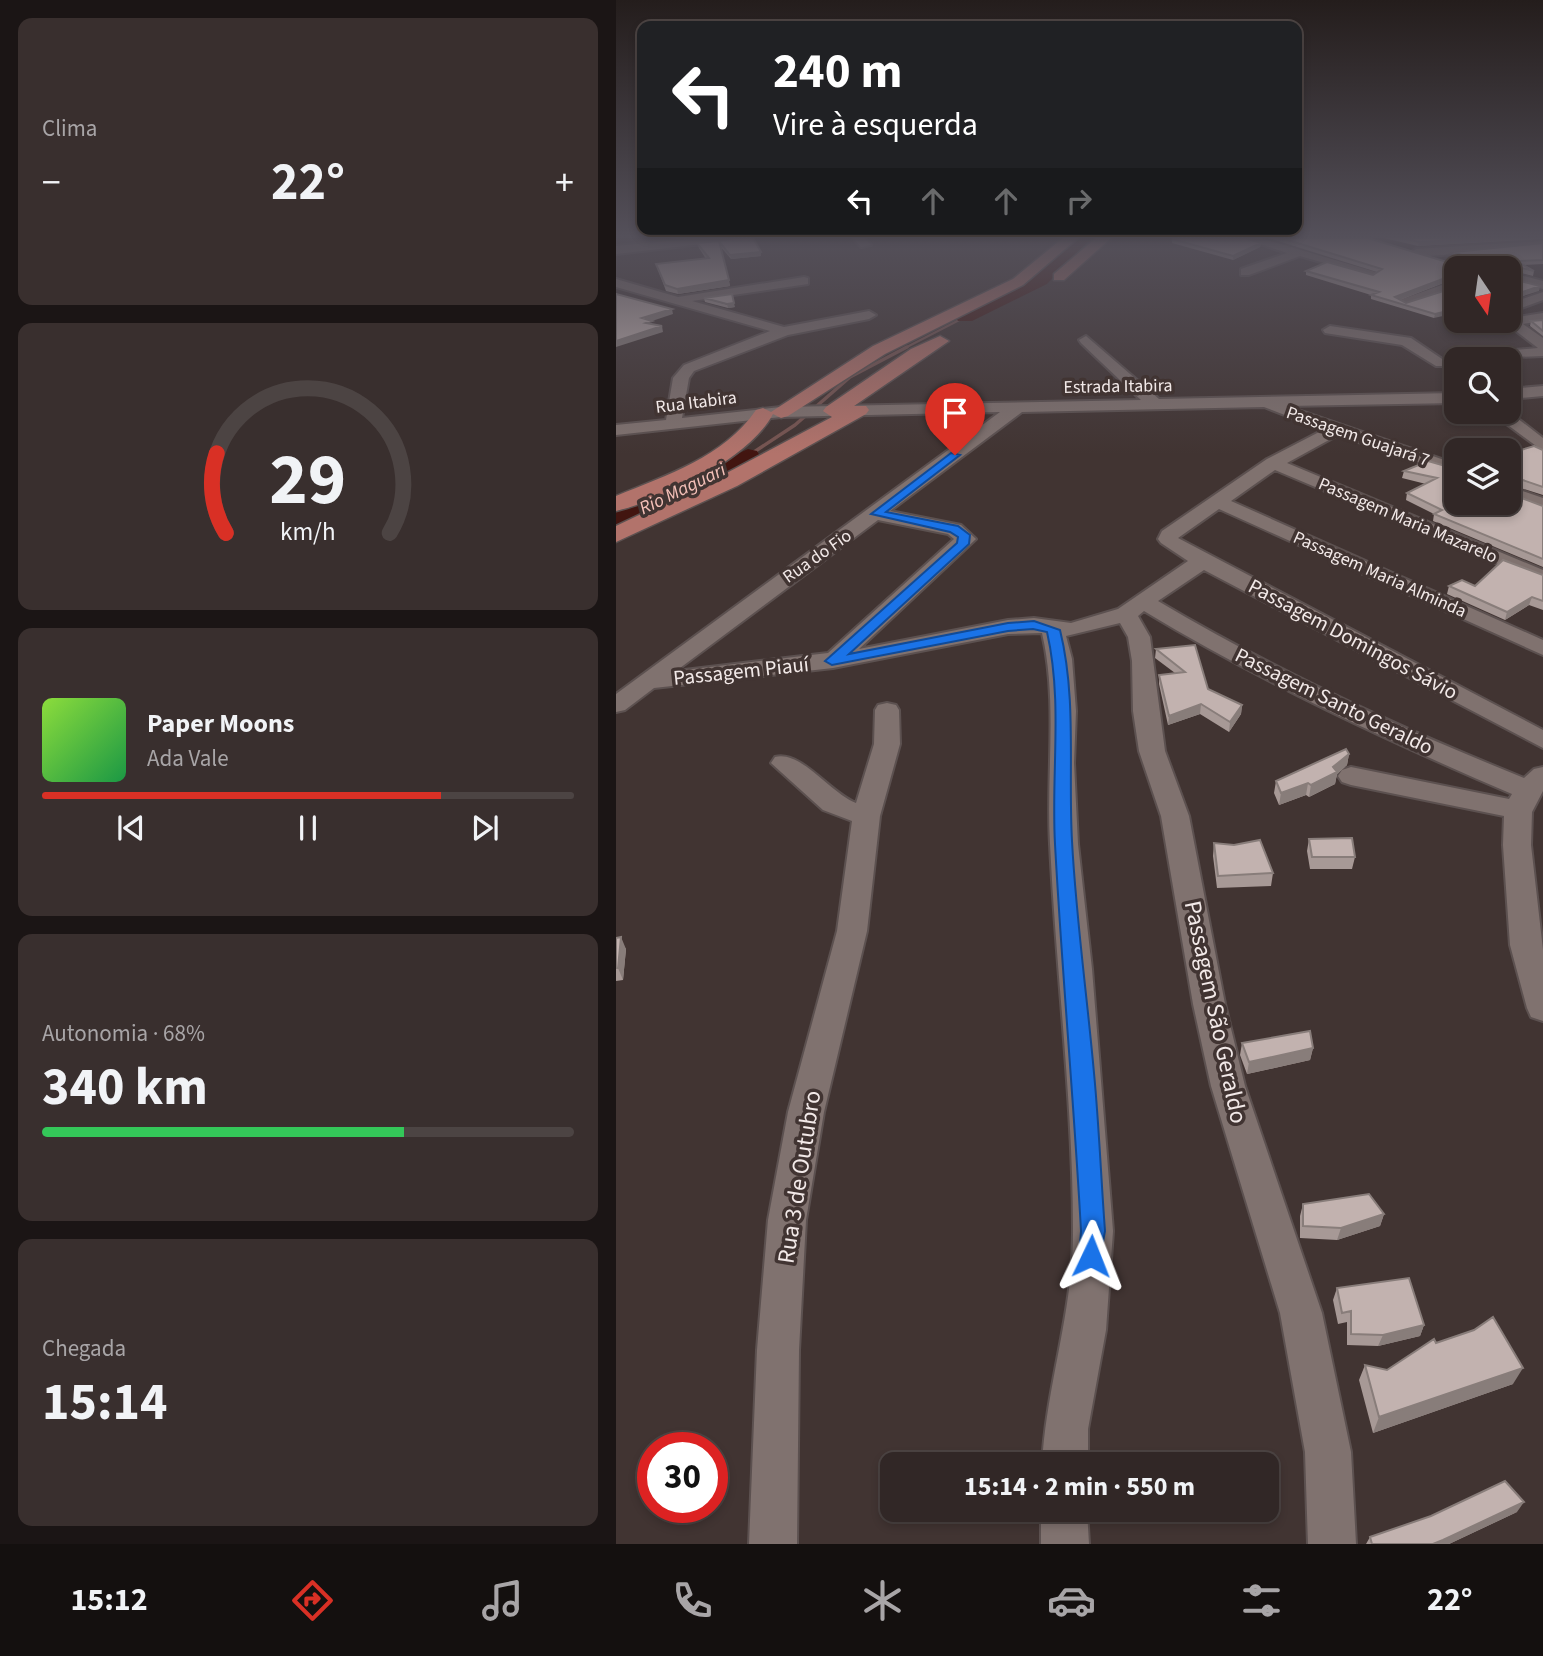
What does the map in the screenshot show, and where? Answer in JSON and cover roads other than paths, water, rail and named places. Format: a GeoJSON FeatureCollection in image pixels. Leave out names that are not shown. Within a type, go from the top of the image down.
{"type":"FeatureCollection","features":[{"type":"Feature","properties":{"kind":"main road"},"geometry":{"type":"LineString","coordinates":[[616,504],[725,452],[750,434],[772,413],[879,350],[961,310]]}},
{"type":"Feature","properties":{"kind":"main road"},"geometry":{"type":"LineString","coordinates":[[992,314],[999,310]]}},
{"type":"Feature","properties":{"kind":"main road"},"geometry":{"type":"LineString","coordinates":[[833,411],[917,353],[950,336]]}},
{"type":"Feature","properties":{"kind":"main road"},"geometry":{"type":"LineString","coordinates":[[616,535],[730,481],[859,411]]}},
{"type":"Feature","properties":{"kind":"street"},"geometry":{"type":"LineString","coordinates":[[710,310],[784,331]]}},
{"type":"Feature","properties":{"kind":"street"},"geometry":{"type":"LineString","coordinates":[[673,424],[684,372],[784,331],[869,315]]}},
{"type":"Feature","properties":{"kind":"street"},"geometry":{"type":"LineString","coordinates":[[1521,315],[1543,317]]}},
{"type":"Feature","properties":{"kind":"street"},"geometry":{"type":"LineString","coordinates":[[1331,330],[1406,341],[1444,357]]}},
{"type":"Feature","properties":{"kind":"street"},"geometry":{"type":"LineString","coordinates":[[1521,331],[1543,345]]}},
{"type":"Feature","properties":{"kind":"street"},"geometry":{"type":"LineString","coordinates":[[1086,340],[1155,404]]}},
{"type":"Feature","properties":{"kind":"street"},"geometry":{"type":"LineString","coordinates":[[1521,354],[1543,352]]}},
{"type":"Feature","properties":{"kind":"street"},"geometry":{"type":"LineString","coordinates":[[1521,393],[1543,390]]}},
{"type":"Feature","properties":{"kind":"street","name":"Estrada Itabira"},"geometry":{"type":"LineString","coordinates":[[772,413],[1444,398]]}},
{"type":"Feature","properties":{"kind":"street","name":"Passagem Guajará 7"},"geometry":{"type":"LineString","coordinates":[[1259,402],[1444,466]]}},
{"type":"Feature","properties":{"kind":"street","name":"Rua do Fio"},"geometry":{"type":"LineString","coordinates":[[616,705],[770,588],[876,514],[1018,407]]}},
{"type":"Feature","properties":{"kind":"street","name":"Rua Itabira"},"geometry":{"type":"LineString","coordinates":[[616,430],[772,413]]}},
{"type":"Feature","properties":{"kind":"street"},"geometry":{"type":"LineString","coordinates":[[1516,424],[1540,440]]}},
{"type":"Feature","properties":{"kind":"street"},"geometry":{"type":"LineString","coordinates":[[1216,501],[1273,463],[1336,430]]}},
{"type":"Feature","properties":{"kind":"street","name":"Passagem Maria Mazarelo"},"geometry":{"type":"LineString","coordinates":[[1273,463],[1543,577]]}},
{"type":"Feature","properties":{"kind":"street"},"geometry":{"type":"LineString","coordinates":[[1521,496],[1543,505]]}},
{"type":"Feature","properties":{"kind":"street","name":"Passagem Domingos Sávio"},"geometry":{"type":"LineString","coordinates":[[1216,501],[1169,535],[1174,545],[1543,740]]}},
{"type":"Feature","properties":{"kind":"street","name":"Passagem Maria Alminda"},"geometry":{"type":"LineString","coordinates":[[1216,501],[1543,648]]}},
{"type":"Feature","properties":{"kind":"street"},"geometry":{"type":"LineString","coordinates":[[832,661],[966,539],[954,529],[876,514]]}},
{"type":"Feature","properties":{"kind":"street"},"geometry":{"type":"LineString","coordinates":[[1136,608],[1204,560]]}},
{"type":"Feature","properties":{"kind":"street","name":"Passagem Piauí"},"geometry":{"type":"LineString","coordinates":[[646,682],[832,661],[1008,627],[1034,625],[1053,630],[1072,630],[1136,608]]}},
{"type":"Feature","properties":{"kind":"street","name":"Passagem Santo Geraldo"},"geometry":{"type":"LineString","coordinates":[[1136,608],[1351,714],[1530,810]]}},
{"type":"Feature","properties":{"kind":"street","name":"Passagem São Geraldo"},"geometry":{"type":"LineString","coordinates":[[1136,608],[1144,661],[1145,711],[1152,751],[1175,816],[1209,1004],[1228,1086],[1301,1313],[1312,1360],[1328,1452],[1332,1544]]}},
{"type":"Feature","properties":{"kind":"street"},"geometry":{"type":"LineString","coordinates":[[1053,630],[1060,659],[1064,711],[1061,763],[1064,844],[1076,968],[1093,1231],[1085,1330],[1066,1429],[1065,1452]]}},
{"type":"Feature","properties":{"kind":"street","name":"Rua 3 de Outubro"},"geometry":{"type":"LineString","coordinates":[[773,1544],[778,1350],[787,1220],[806,1112],[852,931],[866,816],[887,744],[887,710]]}},
{"type":"Feature","properties":{"kind":"street"},"geometry":{"type":"LineString","coordinates":[[784,763],[833,804],[866,816]]}},
{"type":"Feature","properties":{"kind":"street"},"geometry":{"type":"LineString","coordinates":[[1351,776],[1530,810],[1517,845],[1526,945],[1543,1008]]}},
{"type":"Feature","properties":{"kind":"street"},"geometry":{"type":"LineString","coordinates":[[1065,1522],[1065,1544]]}},
{"type":"Feature","properties":{"kind":"waterway","name":"Rio Maguari"},"geometry":{"type":"LineString","coordinates":[[965,317],[979,310]]}},
{"type":"Feature","properties":{"kind":"waterway"},"geometry":{"type":"LineString","coordinates":[[903,349],[965,317]]}},
{"type":"Feature","properties":{"kind":"waterway"},"geometry":{"type":"LineString","coordinates":[[748,456],[795,425],[850,377],[907,347]]}},
{"type":"Feature","properties":{"kind":"waterway","name":"Rio Maguari"},"geometry":{"type":"LineString","coordinates":[[616,520],[748,456]]}}]}
